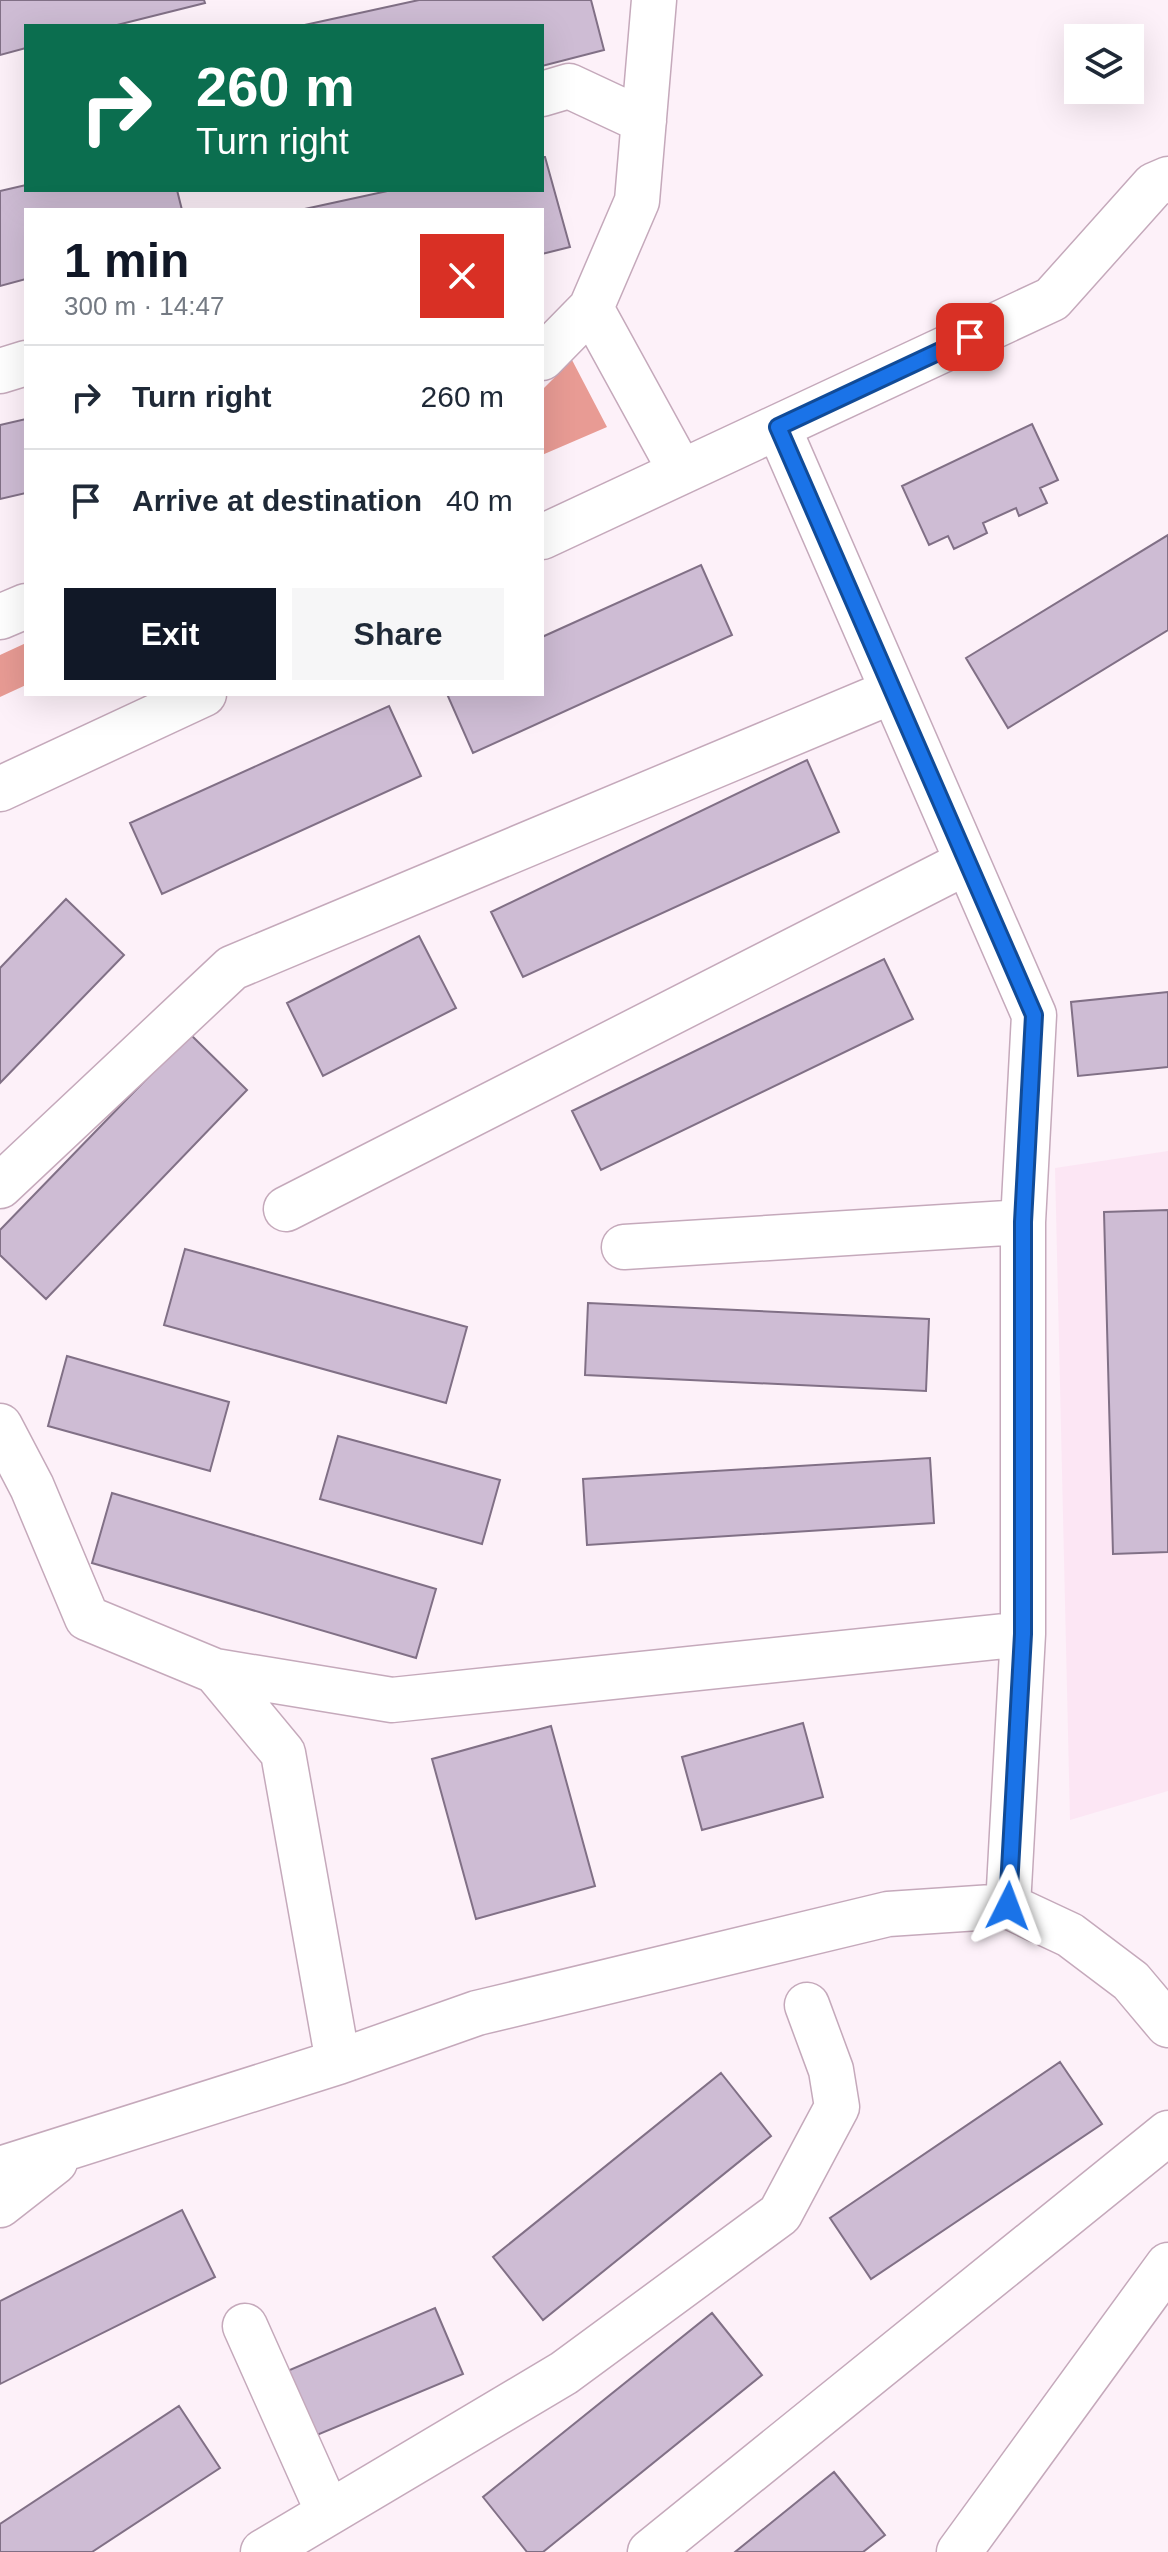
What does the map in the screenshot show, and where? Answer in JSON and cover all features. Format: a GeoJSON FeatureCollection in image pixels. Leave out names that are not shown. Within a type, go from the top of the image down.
{"type":"FeatureCollection","features":[{"type":"Feature","properties":{"kind":"street"},"geometry":{"type":"LineString","coordinates":[[544,356],[591,308],[637,201],[654,0]]}},
{"type":"Feature","properties":{"kind":"street"},"geometry":{"type":"LineString","coordinates":[[544,93],[569,86],[644,121]]}},
{"type":"Feature","properties":{"kind":"street"},"geometry":{"type":"LineString","coordinates":[[544,536],[1052,299],[1154,185],[1168,179]]}},
{"type":"Feature","properties":{"kind":"street"},"geometry":{"type":"LineString","coordinates":[[591,308],[681,472]]}},
{"type":"Feature","properties":{"kind":"street"},"geometry":{"type":"LineString","coordinates":[[0,371],[24,364]]}},
{"type":"Feature","properties":{"kind":"street"},"geometry":{"type":"LineString","coordinates":[[778,427],[1034,1015],[1023,1222],[1023,1634],[1008,1906]]}},
{"type":"Feature","properties":{"kind":"street"},"geometry":{"type":"LineString","coordinates":[[0,617],[24,607]]}},
{"type":"Feature","properties":{"kind":"street"},"geometry":{"type":"LineString","coordinates":[[0,1186],[232,968],[893,691]]}},
{"type":"Feature","properties":{"kind":"street"},"geometry":{"type":"LineString","coordinates":[[0,789],[200,696]]}},
{"type":"Feature","properties":{"kind":"street"},"geometry":{"type":"LineString","coordinates":[[286,1209],[967,862]]}},
{"type":"Feature","properties":{"kind":"street"},"geometry":{"type":"LineString","coordinates":[[624,1247],[1023,1222]]}},
{"type":"Feature","properties":{"kind":"street"},"geometry":{"type":"LineString","coordinates":[[0,1426],[32,1487],[87,1618],[215,1671],[392,1700],[1023,1634]]}},
{"type":"Feature","properties":{"kind":"street"},"geometry":{"type":"LineString","coordinates":[[215,1671],[283,1753],[338,2062]]}},
{"type":"Feature","properties":{"kind":"street"},"geometry":{"type":"LineString","coordinates":[[0,2169],[338,2062],[477,2013],[888,1914],[1008,1906],[1070,1935],[1150,1985],[1168,2025]]}},
{"type":"Feature","properties":{"kind":"street"},"geometry":{"type":"LineString","coordinates":[[263,2552],[564,2373],[780,2214],[837,2107],[831,2070],[807,2005]]}},
{"type":"Feature","properties":{"kind":"street"},"geometry":{"type":"LineString","coordinates":[[650,2552],[1168,2133]]}},
{"type":"Feature","properties":{"kind":"street"},"geometry":{"type":"LineString","coordinates":[[0,2205],[84,2140]]}},
{"type":"Feature","properties":{"kind":"street"},"geometry":{"type":"LineString","coordinates":[[959,2552],[1168,2265]]}},
{"type":"Feature","properties":{"kind":"street"},"geometry":{"type":"LineString","coordinates":[[245,2326],[328,2512]]}},
{"type":"Feature","properties":{"kind":"shaded area"},"geometry":{"type":"Polygon","coordinates":[[[572,360],[607,427],[544,454],[544,388],[572,360]]]}},
{"type":"Feature","properties":{"kind":"shaded area"},"geometry":{"type":"Polygon","coordinates":[[[24,644],[24,686],[0,697],[0,655],[24,644]]]}},
{"type":"Feature","properties":{"kind":"shaded area"},"geometry":{"type":"Polygon","coordinates":[[[1168,1151],[1168,1791],[1070,1820],[1055,1168],[1168,1151]]]}},
{"type":"Feature","properties":{"kind":"building"},"geometry":{"type":"Polygon","coordinates":[[[0,0],[204,0],[205,3],[121,24],[24,24],[24,49],[0,55],[0,0]]]}},
{"type":"Feature","properties":{"kind":"building"},"geometry":{"type":"Polygon","coordinates":[[[419,0],[591,0],[604,50],[544,65],[544,24],[309,24],[419,0]]]}},
{"type":"Feature","properties":{"kind":"building"},"geometry":{"type":"Polygon","coordinates":[[[545,157],[570,247],[544,254],[544,208],[309,208],[383,192],[544,192],[545,157]]]}},
{"type":"Feature","properties":{"kind":"building"},"geometry":{"type":"Polygon","coordinates":[[[24,185],[24,192],[178,192],[182,208],[24,208],[24,280],[0,286],[0,191],[24,185]]]}},
{"type":"Feature","properties":{"kind":"building"},"geometry":{"type":"Polygon","coordinates":[[[24,419],[24,493],[0,499],[0,425],[24,419]]]}},
{"type":"Feature","properties":{"kind":"building"},"geometry":{"type":"Polygon","coordinates":[[[1032,424],[1058,480],[1040,488],[1047,503],[1019,516],[1016,508],[983,523],[987,533],[954,549],[948,536],[929,545],[902,486],[1032,424]]]}},
{"type":"Feature","properties":{"kind":"building"},"geometry":{"type":"Polygon","coordinates":[[[1168,535],[1168,630],[1008,728],[966,658],[1168,535]]]}},
{"type":"Feature","properties":{"kind":"building"},"geometry":{"type":"Polygon","coordinates":[[[701,565],[732,635],[473,753],[448,696],[544,696],[544,636],[701,565]]]}},
{"type":"Feature","properties":{"kind":"building"},"geometry":{"type":"Polygon","coordinates":[[[389,706],[421,776],[162,894],[130,823],[389,706]]]}},
{"type":"Feature","properties":{"kind":"building"},"geometry":{"type":"Polygon","coordinates":[[[807,760],[839,832],[523,977],[491,912],[807,760]]]}},
{"type":"Feature","properties":{"kind":"building"},"geometry":{"type":"Polygon","coordinates":[[[66,899],[124,955],[0,1083],[0,968],[66,899]]]}},
{"type":"Feature","properties":{"kind":"building"},"geometry":{"type":"Polygon","coordinates":[[[419,936],[456,1008],[323,1076],[287,1003],[419,936]]]}},
{"type":"Feature","properties":{"kind":"building"},"geometry":{"type":"Polygon","coordinates":[[[884,959],[913,1019],[601,1170],[572,1111],[884,959]]]}},
{"type":"Feature","properties":{"kind":"building"},"geometry":{"type":"Polygon","coordinates":[[[1168,992],[1168,1067],[1078,1076],[1071,1002],[1168,992]]]}},
{"type":"Feature","properties":{"kind":"building"},"geometry":{"type":"Polygon","coordinates":[[[190,1034],[247,1090],[46,1299],[0,1255],[0,1230],[190,1034]]]}},
{"type":"Feature","properties":{"kind":"building"},"geometry":{"type":"Polygon","coordinates":[[[1168,1210],[1168,1552],[1113,1554],[1104,1212],[1168,1210]]]}},
{"type":"Feature","properties":{"kind":"building"},"geometry":{"type":"Polygon","coordinates":[[[185,1249],[467,1327],[446,1403],[164,1325],[185,1249]]]}},
{"type":"Feature","properties":{"kind":"building"},"geometry":{"type":"Polygon","coordinates":[[[588,1303],[929,1319],[926,1391],[585,1375],[588,1303]]]}},
{"type":"Feature","properties":{"kind":"building"},"geometry":{"type":"Polygon","coordinates":[[[67,1356],[229,1402],[210,1471],[48,1426],[67,1356]]]}},
{"type":"Feature","properties":{"kind":"building"},"geometry":{"type":"Polygon","coordinates":[[[338,1436],[500,1480],[482,1544],[320,1499],[338,1436]]]}},
{"type":"Feature","properties":{"kind":"building"},"geometry":{"type":"Polygon","coordinates":[[[930,1458],[934,1523],[587,1545],[583,1479],[930,1458]]]}},
{"type":"Feature","properties":{"kind":"building"},"geometry":{"type":"Polygon","coordinates":[[[112,1493],[436,1589],[416,1658],[92,1563],[112,1493]]]}},
{"type":"Feature","properties":{"kind":"building"},"geometry":{"type":"Polygon","coordinates":[[[803,1723],[823,1797],[702,1830],[682,1757],[803,1723]]]}},
{"type":"Feature","properties":{"kind":"building"},"geometry":{"type":"Polygon","coordinates":[[[551,1726],[595,1886],[476,1919],[432,1759],[551,1726]]]}},
{"type":"Feature","properties":{"kind":"building"},"geometry":{"type":"Polygon","coordinates":[[[1060,2062],[1102,2124],[871,2279],[830,2218],[1060,2062]]]}},
{"type":"Feature","properties":{"kind":"building"},"geometry":{"type":"Polygon","coordinates":[[[721,2073],[771,2136],[543,2320],[493,2257],[721,2073]]]}},
{"type":"Feature","properties":{"kind":"building"},"geometry":{"type":"Polygon","coordinates":[[[182,2210],[215,2277],[0,2384],[0,2301],[182,2210]]]}},
{"type":"Feature","properties":{"kind":"building"},"geometry":{"type":"Polygon","coordinates":[[[435,2308],[463,2374],[305,2440],[278,2375],[435,2308]]]}},
{"type":"Feature","properties":{"kind":"building"},"geometry":{"type":"Polygon","coordinates":[[[712,2313],[762,2375],[543,2552],[527,2552],[483,2497],[712,2313]]]}},
{"type":"Feature","properties":{"kind":"building"},"geometry":{"type":"Polygon","coordinates":[[[179,2406],[220,2468],[92,2552],[0,2552],[0,2524],[179,2406]]]}},
{"type":"Feature","properties":{"kind":"building"},"geometry":{"type":"Polygon","coordinates":[[[834,2472],[885,2535],[863,2552],[735,2552],[834,2472]]]}},
{"type":"Feature","properties":{"kind":"route"},"geometry":{"type":"LineString","coordinates":[[970,337],[778,427],[1034,1015],[1023,1222],[1023,1634],[1008,1906]]}}]}
